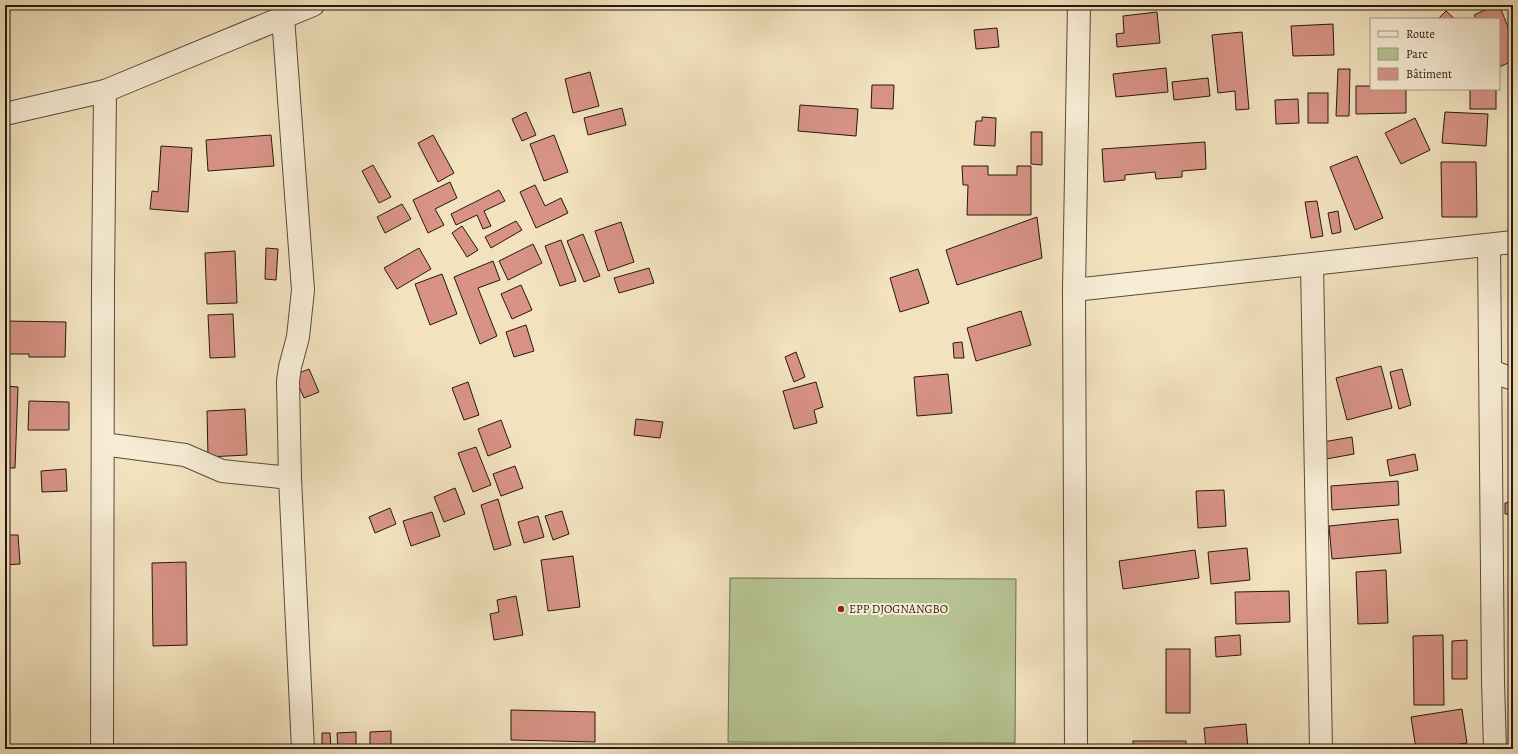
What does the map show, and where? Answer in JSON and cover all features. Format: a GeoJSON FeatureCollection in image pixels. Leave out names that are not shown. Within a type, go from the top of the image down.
{"type":"FeatureCollection","features":[{"type":"Feature","properties":{"kind":"street"},"geometry":{"type":"LineString","coordinates":[[5,114],[105,91],[313,5]]}},
{"type":"Feature","properties":{"kind":"street"},"geometry":{"type":"LineString","coordinates":[[1076,749],[1074,290],[1080,6]]}},
{"type":"Feature","properties":{"kind":"street"},"geometry":{"type":"LineString","coordinates":[[283,17],[303,290],[298,337],[288,381],[290,478],[303,749]]}},
{"type":"Feature","properties":{"kind":"street"},"geometry":{"type":"LineString","coordinates":[[102,749],[105,91]]}},
{"type":"Feature","properties":{"kind":"street"},"geometry":{"type":"LineString","coordinates":[[1074,290],[1489,246],[1513,242]]}},
{"type":"Feature","properties":{"kind":"street"},"geometry":{"type":"LineString","coordinates":[[1489,246],[1492,606],[1495,749]]}},
{"type":"Feature","properties":{"kind":"street"},"geometry":{"type":"LineString","coordinates":[[1312,265],[1321,749]]}},
{"type":"Feature","properties":{"kind":"street"},"geometry":{"type":"LineString","coordinates":[[1491,371],[1513,379]]}},
{"type":"Feature","properties":{"kind":"street"},"geometry":{"type":"LineString","coordinates":[[103,444],[185,455],[222,471],[290,478]]}},
{"type":"Feature","properties":{"kind":"green space"},"geometry":{"type":"Polygon","coordinates":[[[730,578],[1016,579],[1015,743],[728,742],[730,578]]]}},
{"type":"Feature","properties":{"kind":"building"},"geometry":{"type":"Polygon","coordinates":[[[1499,5],[1513,39],[1513,61],[1500,67],[1500,18],[1476,18],[1474,15],[1499,5]]]}},
{"type":"Feature","properties":{"kind":"building"},"geometry":{"type":"Polygon","coordinates":[[[1446,11],[1454,18],[1439,18],[1446,11]]]}},
{"type":"Feature","properties":{"kind":"building"},"geometry":{"type":"Polygon","coordinates":[[[1157,12],[1160,43],[1117,47],[1116,34],[1124,33],[1123,16],[1157,12]]]}},
{"type":"Feature","properties":{"kind":"building"},"geometry":{"type":"Polygon","coordinates":[[[1333,24],[1334,55],[1293,56],[1291,26],[1333,24]]]}},
{"type":"Feature","properties":{"kind":"building"},"geometry":{"type":"Polygon","coordinates":[[[997,28],[999,47],[976,49],[974,30],[997,28]]]}},
{"type":"Feature","properties":{"kind":"building"},"geometry":{"type":"Polygon","coordinates":[[[1242,32],[1249,109],[1236,110],[1235,91],[1218,93],[1212,35],[1242,32]]]}},
{"type":"Feature","properties":{"kind":"building"},"geometry":{"type":"Polygon","coordinates":[[[1166,68],[1168,92],[1116,97],[1113,74],[1166,68]]]}},
{"type":"Feature","properties":{"kind":"building"},"geometry":{"type":"Polygon","coordinates":[[[1338,69],[1350,69],[1349,116],[1336,116],[1338,69]]]}},
{"type":"Feature","properties":{"kind":"building"},"geometry":{"type":"Polygon","coordinates":[[[590,72],[599,106],[573,113],[565,79],[590,72]]]}},
{"type":"Feature","properties":{"kind":"building"},"geometry":{"type":"Polygon","coordinates":[[[1208,78],[1210,96],[1174,100],[1172,82],[1208,78]]]}},
{"type":"Feature","properties":{"kind":"building"},"geometry":{"type":"Polygon","coordinates":[[[872,85],[894,85],[893,109],[871,108],[872,85]]]}},
{"type":"Feature","properties":{"kind":"building"},"geometry":{"type":"Polygon","coordinates":[[[1356,86],[1370,86],[1370,90],[1406,90],[1406,113],[1356,114],[1356,86]]]}},
{"type":"Feature","properties":{"kind":"building"},"geometry":{"type":"Polygon","coordinates":[[[1470,90],[1496,90],[1496,109],[1470,109],[1470,90]]]}},
{"type":"Feature","properties":{"kind":"building"},"geometry":{"type":"Polygon","coordinates":[[[1308,93],[1328,93],[1328,123],[1308,123],[1308,93]]]}},
{"type":"Feature","properties":{"kind":"building"},"geometry":{"type":"Polygon","coordinates":[[[1298,99],[1299,123],[1276,124],[1275,100],[1298,99]]]}},
{"type":"Feature","properties":{"kind":"building"},"geometry":{"type":"Polygon","coordinates":[[[800,105],[858,109],[856,136],[798,131],[800,105]]]}},
{"type":"Feature","properties":{"kind":"building"},"geometry":{"type":"Polygon","coordinates":[[[622,108],[626,125],[588,135],[584,118],[622,108]]]}},
{"type":"Feature","properties":{"kind":"building"},"geometry":{"type":"Polygon","coordinates":[[[526,112],[536,135],[522,141],[512,119],[526,112]]]}},
{"type":"Feature","properties":{"kind":"building"},"geometry":{"type":"Polygon","coordinates":[[[1445,112],[1488,114],[1486,146],[1442,143],[1445,112]]]}},
{"type":"Feature","properties":{"kind":"building"},"geometry":{"type":"Polygon","coordinates":[[[982,117],[996,118],[995,146],[974,145],[976,121],[982,121],[982,117]]]}},
{"type":"Feature","properties":{"kind":"building"},"geometry":{"type":"Polygon","coordinates":[[[1415,118],[1430,150],[1401,164],[1385,133],[1415,118]]]}},
{"type":"Feature","properties":{"kind":"building"},"geometry":{"type":"Polygon","coordinates":[[[1031,132],[1042,132],[1042,165],[1031,164],[1031,132]]]}},
{"type":"Feature","properties":{"kind":"building"},"geometry":{"type":"Polygon","coordinates":[[[271,135],[274,166],[208,171],[206,140],[271,135]]]}},
{"type":"Feature","properties":{"kind":"building"},"geometry":{"type":"Polygon","coordinates":[[[433,135],[454,173],[438,182],[418,143],[433,135]]]}},
{"type":"Feature","properties":{"kind":"building"},"geometry":{"type":"Polygon","coordinates":[[[554,135],[568,172],[544,181],[530,144],[554,135]]]}},
{"type":"Feature","properties":{"kind":"building"},"geometry":{"type":"Polygon","coordinates":[[[1205,142],[1206,169],[1182,171],[1182,177],[1156,179],[1155,172],[1125,175],[1125,180],[1104,182],[1102,149],[1205,142]]]}},
{"type":"Feature","properties":{"kind":"building"},"geometry":{"type":"Polygon","coordinates":[[[161,146],[192,148],[188,212],[150,209],[152,191],[158,192],[161,146]]]}},
{"type":"Feature","properties":{"kind":"building"},"geometry":{"type":"Polygon","coordinates":[[[1357,156],[1383,218],[1355,230],[1330,167],[1357,156]]]}},
{"type":"Feature","properties":{"kind":"building"},"geometry":{"type":"Polygon","coordinates":[[[1441,162],[1476,162],[1477,217],[1442,217],[1441,162]]]}},
{"type":"Feature","properties":{"kind":"building"},"geometry":{"type":"Polygon","coordinates":[[[373,165],[391,197],[379,203],[362,171],[373,165]]]}},
{"type":"Feature","properties":{"kind":"building"},"geometry":{"type":"Polygon","coordinates":[[[962,166],[988,166],[988,175],[1017,175],[1017,166],[1031,166],[1031,215],[967,215],[968,185],[963,185],[962,166]]]}},
{"type":"Feature","properties":{"kind":"building"},"geometry":{"type":"Polygon","coordinates":[[[450,182],[457,198],[435,209],[444,225],[428,233],[413,200],[450,182]]]}},
{"type":"Feature","properties":{"kind":"building"},"geometry":{"type":"Polygon","coordinates":[[[535,185],[545,206],[561,198],[568,213],[536,228],[520,192],[535,185]]]}},
{"type":"Feature","properties":{"kind":"building"},"geometry":{"type":"Polygon","coordinates":[[[499,190],[505,201],[484,211],[491,226],[483,229],[477,215],[456,225],[451,214],[499,190]]]}},
{"type":"Feature","properties":{"kind":"building"},"geometry":{"type":"Polygon","coordinates":[[[1317,201],[1323,236],[1311,238],[1305,202],[1317,201]]]}},
{"type":"Feature","properties":{"kind":"building"},"geometry":{"type":"Polygon","coordinates":[[[402,204],[411,219],[385,233],[377,217],[402,204]]]}},
{"type":"Feature","properties":{"kind":"building"},"geometry":{"type":"Polygon","coordinates":[[[1338,211],[1341,232],[1332,234],[1328,213],[1338,211]]]}},
{"type":"Feature","properties":{"kind":"building"},"geometry":{"type":"Polygon","coordinates":[[[1037,217],[1042,258],[957,285],[946,250],[1037,217]]]}},
{"type":"Feature","properties":{"kind":"building"},"geometry":{"type":"Polygon","coordinates":[[[516,221],[522,230],[491,248],[485,237],[516,221]]]}},
{"type":"Feature","properties":{"kind":"building"},"geometry":{"type":"Polygon","coordinates":[[[621,222],[634,262],[608,271],[595,231],[621,222]]]}},
{"type":"Feature","properties":{"kind":"building"},"geometry":{"type":"Polygon","coordinates":[[[462,226],[478,250],[467,257],[452,233],[462,226]]]}},
{"type":"Feature","properties":{"kind":"building"},"geometry":{"type":"Polygon","coordinates":[[[583,234],[600,276],[584,282],[567,241],[583,234]]]}},
{"type":"Feature","properties":{"kind":"building"},"geometry":{"type":"Polygon","coordinates":[[[561,240],[576,281],[560,286],[545,246],[561,240]]]}},
{"type":"Feature","properties":{"kind":"building"},"geometry":{"type":"Polygon","coordinates":[[[533,244],[542,263],[508,280],[499,261],[533,244]]]}},
{"type":"Feature","properties":{"kind":"building"},"geometry":{"type":"Polygon","coordinates":[[[266,248],[278,249],[276,280],[265,279],[266,248]]]}},
{"type":"Feature","properties":{"kind":"building"},"geometry":{"type":"Polygon","coordinates":[[[419,248],[431,269],[397,289],[384,268],[419,248]]]}},
{"type":"Feature","properties":{"kind":"building"},"geometry":{"type":"Polygon","coordinates":[[[235,251],[237,303],[207,304],[205,253],[235,251]]]}},
{"type":"Feature","properties":{"kind":"building"},"geometry":{"type":"Polygon","coordinates":[[[493,261],[500,280],[478,288],[497,336],[480,344],[454,277],[493,261]]]}},
{"type":"Feature","properties":{"kind":"building"},"geometry":{"type":"Polygon","coordinates":[[[649,268],[654,283],[619,293],[614,278],[649,268]]]}},
{"type":"Feature","properties":{"kind":"building"},"geometry":{"type":"Polygon","coordinates":[[[918,269],[929,303],[900,312],[890,278],[918,269]]]}},
{"type":"Feature","properties":{"kind":"building"},"geometry":{"type":"Polygon","coordinates":[[[442,274],[457,314],[430,325],[415,284],[442,274]]]}},
{"type":"Feature","properties":{"kind":"building"},"geometry":{"type":"Polygon","coordinates":[[[521,285],[532,310],[512,319],[501,294],[521,285]]]}},
{"type":"Feature","properties":{"kind":"building"},"geometry":{"type":"Polygon","coordinates":[[[1021,311],[1031,345],[976,361],[967,328],[1021,311]]]}},
{"type":"Feature","properties":{"kind":"building"},"geometry":{"type":"Polygon","coordinates":[[[233,314],[235,357],[210,358],[208,315],[233,314]]]}},
{"type":"Feature","properties":{"kind":"building"},"geometry":{"type":"Polygon","coordinates":[[[5,321],[66,322],[65,357],[29,357],[29,354],[5,354],[5,321]]]}},
{"type":"Feature","properties":{"kind":"building"},"geometry":{"type":"Polygon","coordinates":[[[526,325],[534,351],[514,357],[506,332],[526,325]]]}},
{"type":"Feature","properties":{"kind":"building"},"geometry":{"type":"Polygon","coordinates":[[[962,342],[964,358],[954,358],[953,343],[962,342]]]}},
{"type":"Feature","properties":{"kind":"building"},"geometry":{"type":"Polygon","coordinates":[[[796,352],[805,377],[794,382],[785,357],[796,352]]]}},
{"type":"Feature","properties":{"kind":"building"},"geometry":{"type":"Polygon","coordinates":[[[1381,366],[1392,408],[1347,420],[1336,378],[1381,366]]]}},
{"type":"Feature","properties":{"kind":"building"},"geometry":{"type":"Polygon","coordinates":[[[309,369],[319,392],[304,398],[294,375],[309,369]]]}},
{"type":"Feature","properties":{"kind":"building"},"geometry":{"type":"Polygon","coordinates":[[[1402,369],[1411,405],[1399,409],[1390,372],[1402,369]]]}},
{"type":"Feature","properties":{"kind":"building"},"geometry":{"type":"Polygon","coordinates":[[[948,374],[952,413],[917,416],[914,377],[948,374]]]}},
{"type":"Feature","properties":{"kind":"building"},"geometry":{"type":"Polygon","coordinates":[[[468,382],[479,415],[464,420],[452,388],[468,382]]]}},
{"type":"Feature","properties":{"kind":"building"},"geometry":{"type":"Polygon","coordinates":[[[816,382],[823,407],[814,410],[817,423],[794,429],[783,391],[816,382]]]}},
{"type":"Feature","properties":{"kind":"building"},"geometry":{"type":"Polygon","coordinates":[[[5,386],[18,387],[15,468],[5,468],[5,386]]]}},
{"type":"Feature","properties":{"kind":"building"},"geometry":{"type":"Polygon","coordinates":[[[29,401],[69,402],[69,430],[28,430],[29,401]]]}},
{"type":"Feature","properties":{"kind":"building"},"geometry":{"type":"Polygon","coordinates":[[[245,409],[247,455],[208,457],[207,411],[245,409]]]}},
{"type":"Feature","properties":{"kind":"building"},"geometry":{"type":"Polygon","coordinates":[[[636,419],[663,422],[660,438],[634,435],[636,419]]]}},
{"type":"Feature","properties":{"kind":"building"},"geometry":{"type":"Polygon","coordinates":[[[501,420],[511,447],[488,456],[478,429],[501,420]]]}},
{"type":"Feature","properties":{"kind":"building"},"geometry":{"type":"Polygon","coordinates":[[[1352,437],[1354,454],[1326,459],[1323,442],[1352,437]]]}},
{"type":"Feature","properties":{"kind":"building"},"geometry":{"type":"Polygon","coordinates":[[[476,447],[491,485],[473,492],[458,453],[476,447]]]}},
{"type":"Feature","properties":{"kind":"building"},"geometry":{"type":"Polygon","coordinates":[[[1415,454],[1418,470],[1390,476],[1387,460],[1415,454]]]}},
{"type":"Feature","properties":{"kind":"building"},"geometry":{"type":"Polygon","coordinates":[[[515,466],[523,488],[501,496],[493,474],[515,466]]]}},
{"type":"Feature","properties":{"kind":"building"},"geometry":{"type":"Polygon","coordinates":[[[66,469],[67,491],[42,492],[41,471],[66,469]]]}},
{"type":"Feature","properties":{"kind":"building"},"geometry":{"type":"Polygon","coordinates":[[[1398,481],[1399,505],[1332,510],[1331,486],[1398,481]]]}},
{"type":"Feature","properties":{"kind":"building"},"geometry":{"type":"Polygon","coordinates":[[[455,488],[465,514],[444,522],[434,497],[455,488]]]}},
{"type":"Feature","properties":{"kind":"building"},"geometry":{"type":"Polygon","coordinates":[[[1224,490],[1226,526],[1198,528],[1196,491],[1224,490]]]}},
{"type":"Feature","properties":{"kind":"building"},"geometry":{"type":"Polygon","coordinates":[[[498,499],[511,545],[494,550],[481,505],[498,499]]]}},
{"type":"Feature","properties":{"kind":"building"},"geometry":{"type":"Polygon","coordinates":[[[1513,502],[1513,514],[1505,514],[1505,503],[1513,502]]]}},
{"type":"Feature","properties":{"kind":"building"},"geometry":{"type":"Polygon","coordinates":[[[390,508],[396,524],[375,533],[369,517],[390,508]]]}},
{"type":"Feature","properties":{"kind":"building"},"geometry":{"type":"Polygon","coordinates":[[[562,511],[569,534],[553,540],[545,516],[562,511]]]}},
{"type":"Feature","properties":{"kind":"building"},"geometry":{"type":"Polygon","coordinates":[[[432,512],[440,536],[411,546],[403,521],[432,512]]]}},
{"type":"Feature","properties":{"kind":"building"},"geometry":{"type":"Polygon","coordinates":[[[538,516],[544,537],[524,543],[518,522],[538,516]]]}},
{"type":"Feature","properties":{"kind":"building"},"geometry":{"type":"Polygon","coordinates":[[[1398,519],[1401,553],[1332,559],[1329,526],[1398,519]]]}},
{"type":"Feature","properties":{"kind":"building"},"geometry":{"type":"Polygon","coordinates":[[[5,535],[18,535],[20,564],[5,565],[5,535]]]}},
{"type":"Feature","properties":{"kind":"building"},"geometry":{"type":"Polygon","coordinates":[[[1247,548],[1250,580],[1211,584],[1208,552],[1247,548]]]}},
{"type":"Feature","properties":{"kind":"building"},"geometry":{"type":"Polygon","coordinates":[[[1195,550],[1199,578],[1123,589],[1119,561],[1195,550]]]}},
{"type":"Feature","properties":{"kind":"building"},"geometry":{"type":"Polygon","coordinates":[[[573,556],[580,607],[548,611],[541,560],[573,556]]]}},
{"type":"Feature","properties":{"kind":"building"},"geometry":{"type":"Polygon","coordinates":[[[186,562],[187,645],[153,646],[152,563],[186,562]]]}},
{"type":"Feature","properties":{"kind":"building"},"geometry":{"type":"Polygon","coordinates":[[[1386,570],[1388,623],[1358,624],[1356,572],[1386,570]]]}},
{"type":"Feature","properties":{"kind":"building"},"geometry":{"type":"Polygon","coordinates":[[[1289,591],[1290,622],[1236,624],[1235,592],[1289,591]]]}},
{"type":"Feature","properties":{"kind":"building"},"geometry":{"type":"Polygon","coordinates":[[[516,596],[523,635],[494,640],[490,614],[499,612],[497,600],[516,596]]]}},
{"type":"Feature","properties":{"kind":"building"},"geometry":{"type":"Polygon","coordinates":[[[1240,635],[1241,655],[1216,657],[1215,637],[1240,635]]]}},
{"type":"Feature","properties":{"kind":"building"},"geometry":{"type":"Polygon","coordinates":[[[1443,635],[1444,705],[1414,705],[1413,636],[1443,635]]]}},
{"type":"Feature","properties":{"kind":"building"},"geometry":{"type":"Polygon","coordinates":[[[1467,640],[1467,679],[1452,679],[1452,641],[1467,640]]]}},
{"type":"Feature","properties":{"kind":"building"},"geometry":{"type":"Polygon","coordinates":[[[1166,649],[1190,649],[1190,713],[1166,713],[1166,649]]]}},
{"type":"Feature","properties":{"kind":"building"},"geometry":{"type":"Polygon","coordinates":[[[1462,709],[1467,743],[1429,749],[1416,749],[1411,717],[1462,709]]]}},
{"type":"Feature","properties":{"kind":"building"},"geometry":{"type":"Polygon","coordinates":[[[511,710],[595,712],[595,742],[511,740],[511,710]]]}},
{"type":"Feature","properties":{"kind":"building"},"geometry":{"type":"Polygon","coordinates":[[[1246,724],[1248,749],[1206,749],[1204,728],[1246,724]]]}},
{"type":"Feature","properties":{"kind":"building"},"geometry":{"type":"Polygon","coordinates":[[[391,731],[391,749],[370,749],[370,732],[391,731]]]}},
{"type":"Feature","properties":{"kind":"building"},"geometry":{"type":"Polygon","coordinates":[[[356,732],[356,749],[338,749],[337,733],[356,732]]]}},
{"type":"Feature","properties":{"kind":"building"},"geometry":{"type":"Polygon","coordinates":[[[322,733],[330,733],[331,749],[322,749],[322,733]]]}},
{"type":"Feature","properties":{"kind":"building"},"geometry":{"type":"Polygon","coordinates":[[[1133,741],[1186,741],[1186,749],[1133,749],[1133,741]]]}},
{"type":"Feature","properties":{"kind":"place","name":"EPP DJOGNANGBO"},"geometry":{"type":"Point","coordinates":[841,609]}}]}
